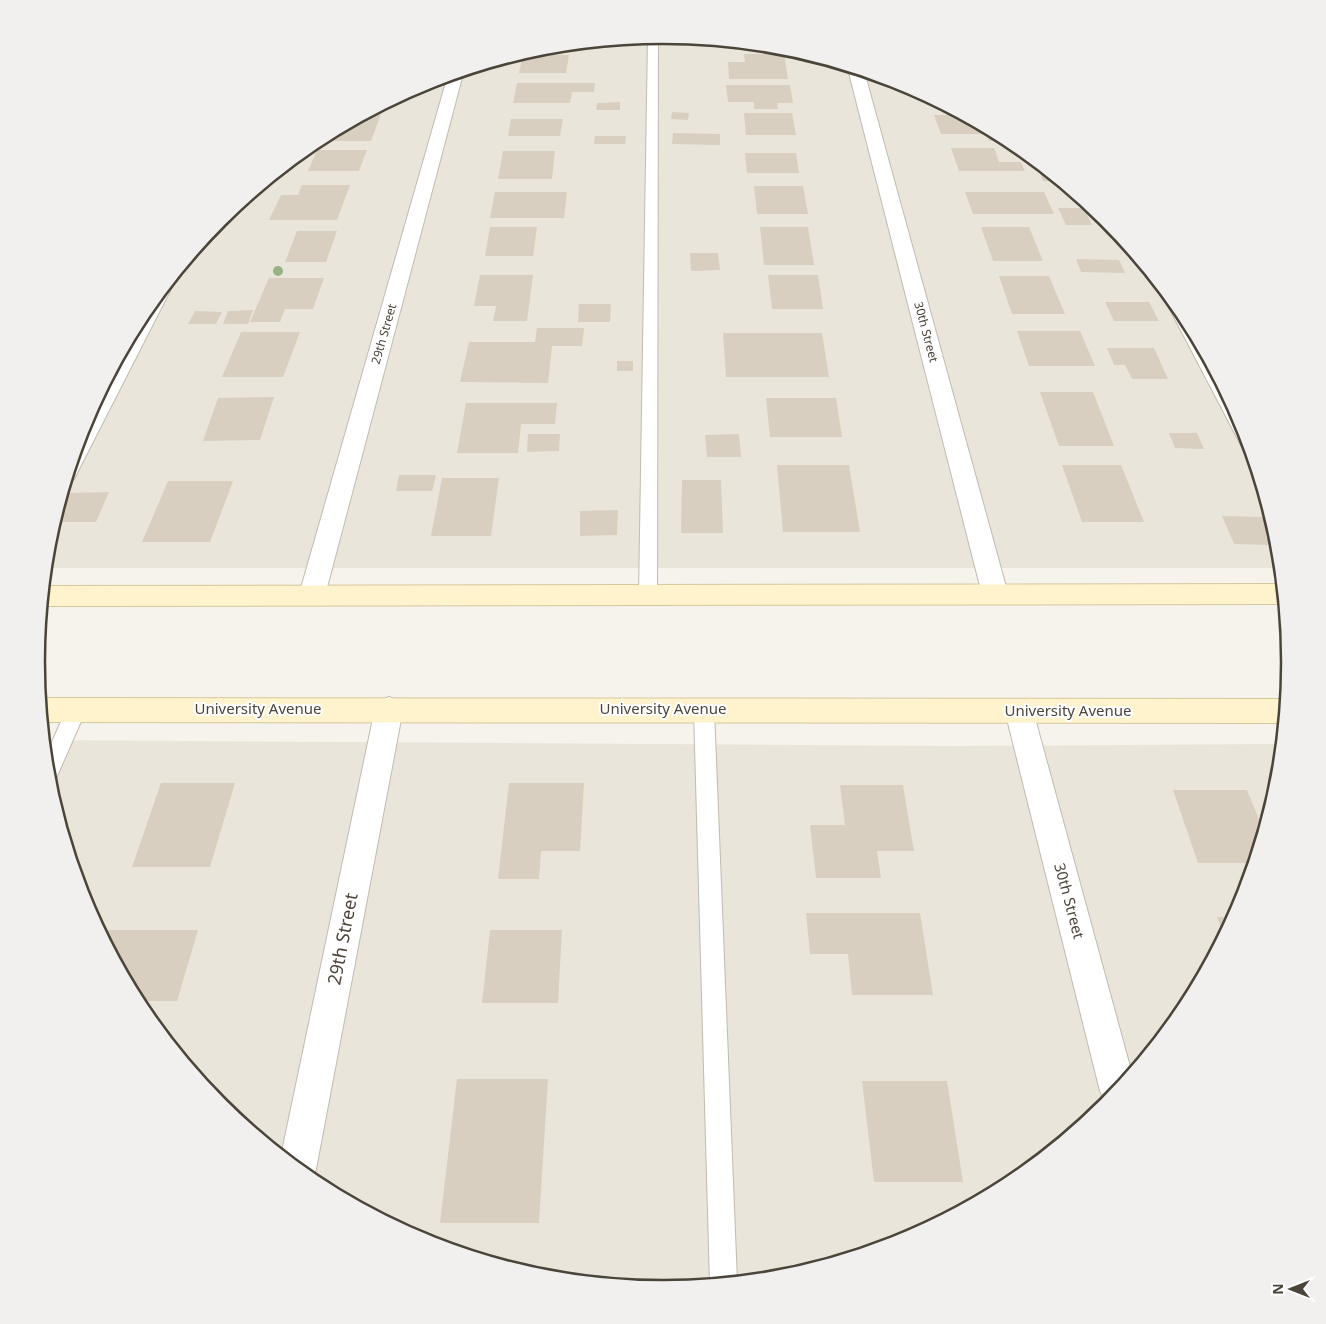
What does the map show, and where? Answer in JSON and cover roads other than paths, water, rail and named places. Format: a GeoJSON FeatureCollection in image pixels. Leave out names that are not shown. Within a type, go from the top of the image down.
{"type":"FeatureCollection","features":[{"type":"Feature","properties":{"kind":"main road"},"geometry":{"type":"LineString","coordinates":[[49,596],[1277,594]]}},
{"type":"Feature","properties":{"kind":"main road","name":"University Avenue"},"geometry":{"type":"LineString","coordinates":[[47,710],[1279,711]]}},
{"type":"Feature","properties":{"kind":"street","name":"30th Street"},"geometry":{"type":"LineString","coordinates":[[858,76],[995,594]]}},
{"type":"Feature","properties":{"kind":"street","name":"29th Street"},"geometry":{"type":"LineString","coordinates":[[312,595],[455,80]]}},
{"type":"Feature","properties":{"kind":"street","name":"29th Street"},"geometry":{"type":"LineString","coordinates":[[299,1161],[389,709]]}},
{"type":"Feature","properties":{"kind":"street","name":"30th Street"},"geometry":{"type":"LineString","coordinates":[[1019,711],[1116,1083]]}},
{"type":"Feature","properties":{"kind":"lane"},"geometry":{"type":"LineString","coordinates":[[648,595],[653,44]]}},
{"type":"Feature","properties":{"kind":"lane"},"geometry":{"type":"LineString","coordinates":[[88,437],[145,325]]}},
{"type":"Feature","properties":{"kind":"lane"},"geometry":{"type":"LineString","coordinates":[[53,762],[76,710]]}},
{"type":"Feature","properties":{"kind":"lane"},"geometry":{"type":"LineString","coordinates":[[704,710],[723,1277]]}}]}
